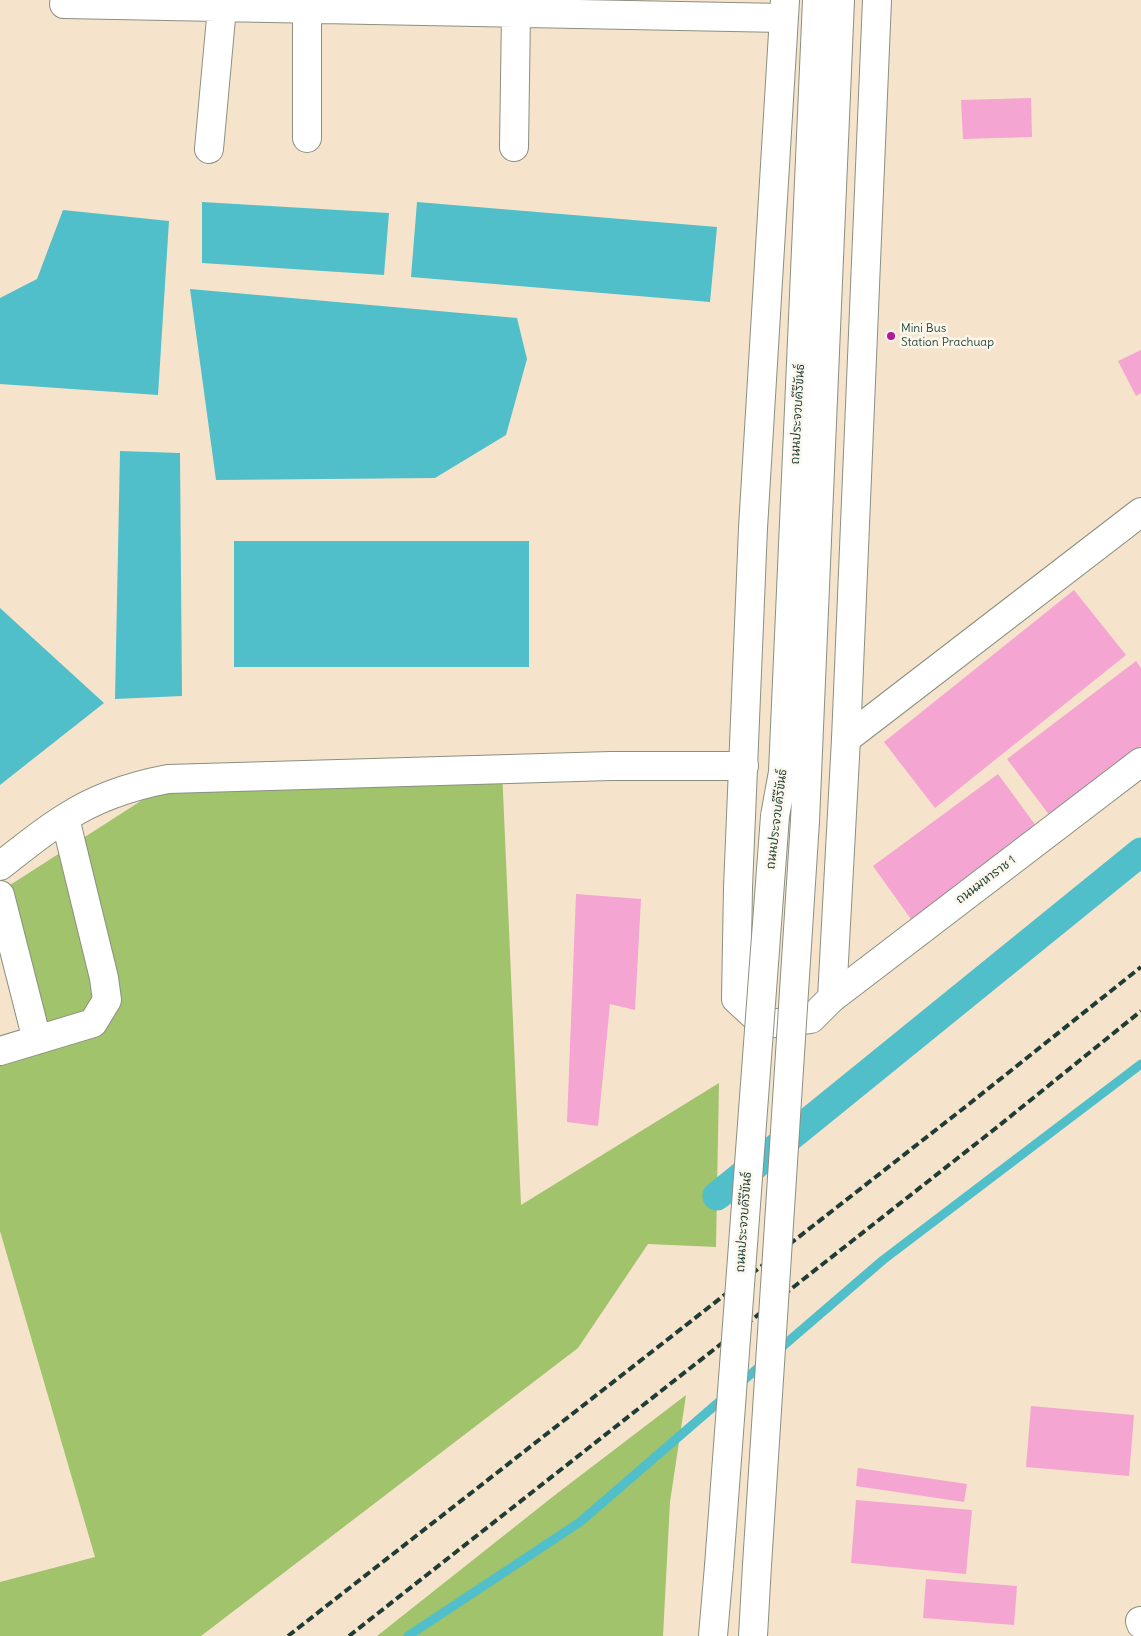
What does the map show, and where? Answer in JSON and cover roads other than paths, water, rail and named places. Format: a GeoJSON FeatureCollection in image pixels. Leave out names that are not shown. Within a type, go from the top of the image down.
{"type":"FeatureCollection","features":[{"type":"Feature","properties":{"kind":"main road","name":"ถนนประจวบคีรีขันธ์"},"geometry":{"type":"LineString","coordinates":[[713,1636],[775,816],[783,772],[817,0]]}},
{"type":"Feature","properties":{"kind":"main road","name":"ถนนประจวบคีรีขันธ์"},"geometry":{"type":"LineString","coordinates":[[753,1636],[805,821],[840,0]]}},
{"type":"Feature","properties":{"kind":"main road"},"geometry":{"type":"LineString","coordinates":[[832,998],[846,739],[877,0]]}},
{"type":"Feature","properties":{"kind":"main road"},"geometry":{"type":"LineString","coordinates":[[0,866],[65,818],[108,795],[137,785],[168,779],[611,766],[744,766],[754,508],[784,9],[516,13],[64,4]]}},
{"type":"Feature","properties":{"kind":"main road"},"geometry":{"type":"LineString","coordinates":[[209,149],[222,7]]}},
{"type":"Feature","properties":{"kind":"main road"},"geometry":{"type":"LineString","coordinates":[[307,8],[307,138]]}},
{"type":"Feature","properties":{"kind":"main road"},"geometry":{"type":"LineString","coordinates":[[514,147],[516,13]]}},
{"type":"Feature","properties":{"kind":"main road"},"geometry":{"type":"LineString","coordinates":[[846,739],[1141,512]]}},
{"type":"Feature","properties":{"kind":"main road","name":"ถนนมหาราช 1"},"geometry":{"type":"LineString","coordinates":[[744,766],[738,888],[736,999],[762,1022],[783,1023],[811,1019],[832,998],[1141,762]]}},
{"type":"Feature","properties":{"kind":"main road"},"geometry":{"type":"LineString","coordinates":[[0,1051],[93,1023],[107,1000],[104,978],[65,818]]}},
{"type":"Feature","properties":{"kind":"main road"},"geometry":{"type":"LineString","coordinates":[[0,895],[37,1040]]}},
{"type":"Feature","properties":{"kind":"water"},"geometry":{"type":"Polygon","coordinates":[[[202,202],[389,213],[384,275],[202,263],[202,202]]]}},
{"type":"Feature","properties":{"kind":"water"},"geometry":{"type":"Polygon","coordinates":[[[417,202],[717,227],[710,302],[411,277],[417,202]]]}},
{"type":"Feature","properties":{"kind":"water"},"geometry":{"type":"Polygon","coordinates":[[[63,210],[169,221],[158,395],[0,384],[0,298],[37,279],[63,210]]]}},
{"type":"Feature","properties":{"kind":"water"},"geometry":{"type":"Polygon","coordinates":[[[190,289],[517,318],[527,359],[506,435],[435,478],[216,480],[190,289]]]}},
{"type":"Feature","properties":{"kind":"water"},"geometry":{"type":"Polygon","coordinates":[[[120,451],[180,453],[182,696],[115,699],[120,451]]]}},
{"type":"Feature","properties":{"kind":"water"},"geometry":{"type":"Polygon","coordinates":[[[234,541],[529,541],[529,667],[234,667],[234,541]]]}},
{"type":"Feature","properties":{"kind":"water"},"geometry":{"type":"Polygon","coordinates":[[[0,608],[104,703],[0,785],[0,608]]]}},
{"type":"Feature","properties":{"kind":"waterway"},"geometry":{"type":"LineString","coordinates":[[717,1196],[1141,852]]}},
{"type":"Feature","properties":{"kind":"waterway"},"geometry":{"type":"LineString","coordinates":[[776,1352],[883,1260],[1141,1064]]}},
{"type":"Feature","properties":{"kind":"waterway"},"geometry":{"type":"LineString","coordinates":[[738,1385],[765,1362]]}},
{"type":"Feature","properties":{"kind":"waterway"},"geometry":{"type":"LineString","coordinates":[[408,1636],[580,1522],[727,1395]]}},
{"type":"Feature","properties":{"kind":"railway"},"geometry":{"type":"LineString","coordinates":[[288,1636],[969,1104],[1141,967]]}},
{"type":"Feature","properties":{"kind":"railway"},"geometry":{"type":"LineString","coordinates":[[349,1636],[996,1128],[1141,1011]]}},
{"type":"Feature","properties":{"kind":"place","name":"Mini Bus Station Prachuap"},"geometry":{"type":"Point","coordinates":[891,336]}}]}
